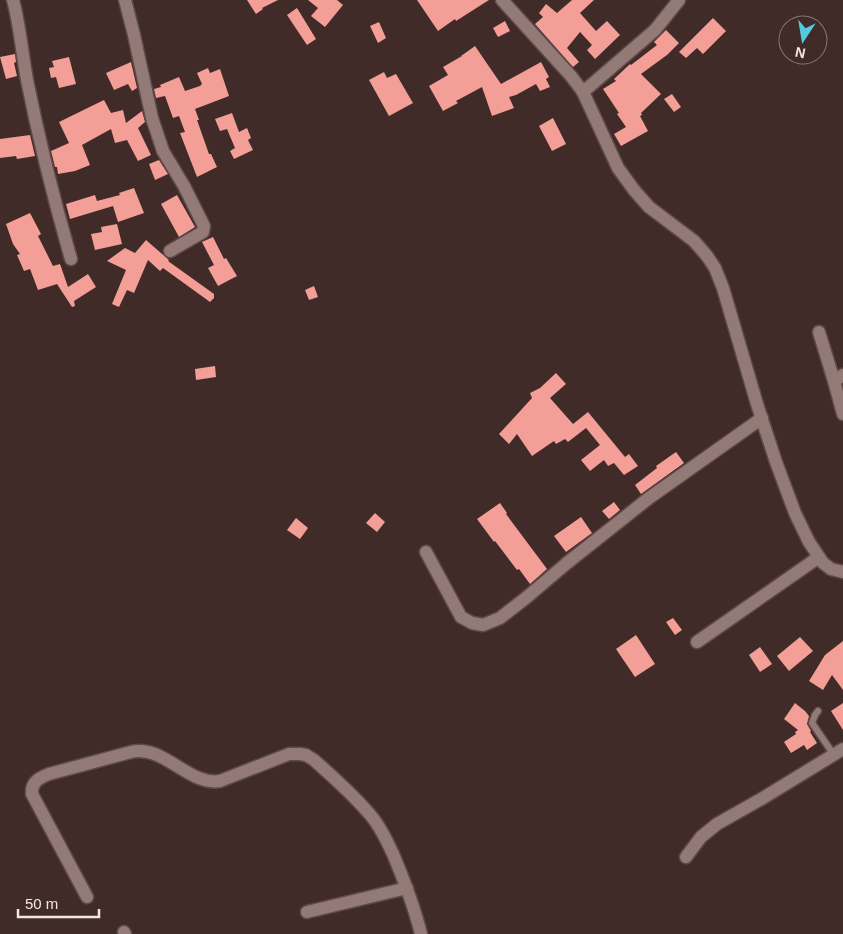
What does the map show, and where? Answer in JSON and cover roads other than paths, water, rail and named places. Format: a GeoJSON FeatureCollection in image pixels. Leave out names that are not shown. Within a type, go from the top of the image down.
{"type":"FeatureCollection","features":[{"type":"Feature","properties":{"kind":"street"},"geometry":{"type":"LineString","coordinates":[[13,0],[41,144],[71,259]]}},
{"type":"Feature","properties":{"kind":"street"},"geometry":{"type":"LineString","coordinates":[[125,0],[152,118],[163,151],[184,186],[204,226],[203,232],[170,251]]}},
{"type":"Feature","properties":{"kind":"street"},"geometry":{"type":"LineString","coordinates":[[502,0],[571,76],[583,92],[618,168],[634,190],[649,207],[694,242],[707,256],[723,288],[762,418],[795,513],[809,542],[823,563],[831,569],[843,572]]}},
{"type":"Feature","properties":{"kind":"street"},"geometry":{"type":"LineString","coordinates":[[583,92],[655,30],[679,0]]}},
{"type":"Feature","properties":{"kind":"street"},"geometry":{"type":"LineString","coordinates":[[819,332],[839,378],[843,414]]}},
{"type":"Feature","properties":{"kind":"street"},"geometry":{"type":"LineString","coordinates":[[426,552],[461,617],[472,624],[483,625],[500,618],[649,498],[762,418]]}},
{"type":"Feature","properties":{"kind":"street"},"geometry":{"type":"LineString","coordinates":[[696,642],[819,557]]}},
{"type":"Feature","properties":{"kind":"street"},"geometry":{"type":"LineString","coordinates":[[87,897],[32,794],[32,788],[40,778],[48,774],[143,751],[154,754],[200,778],[215,782],[281,757],[294,754],[306,755],[349,792],[384,835],[407,888],[421,934]]}},
{"type":"Feature","properties":{"kind":"street"},"geometry":{"type":"LineString","coordinates":[[686,857],[701,837],[717,824],[838,752]]}},
{"type":"Feature","properties":{"kind":"street"},"geometry":{"type":"LineString","coordinates":[[307,912],[407,888]]}},
{"type":"Feature","properties":{"kind":"lane"},"geometry":{"type":"LineString","coordinates":[[818,711],[812,723],[838,752]]}}]}
